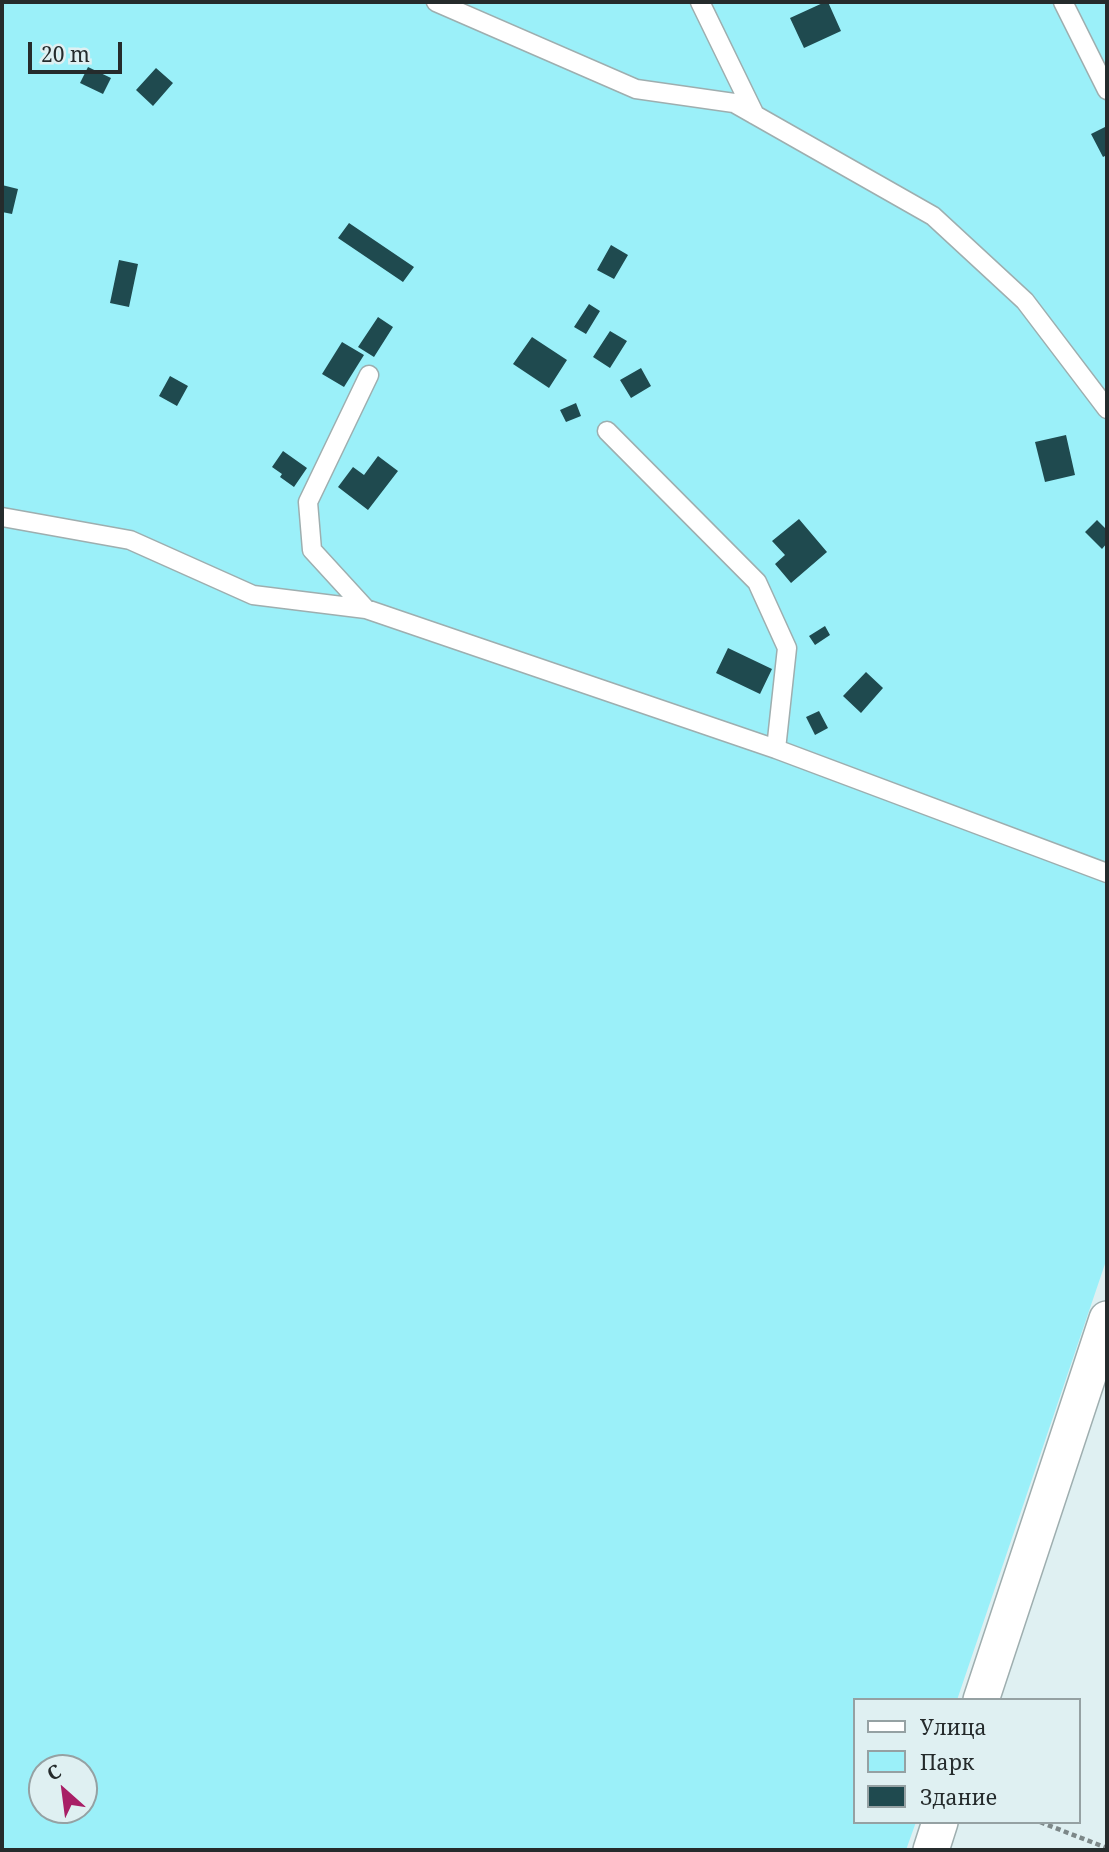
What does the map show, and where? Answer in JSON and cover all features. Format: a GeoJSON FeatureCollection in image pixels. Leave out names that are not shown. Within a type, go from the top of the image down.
{"type":"FeatureCollection","features":[{"type":"Feature","properties":{"kind":"street"},"geometry":{"type":"LineString","coordinates":[[982,1698],[1107,1319]]}},
{"type":"Feature","properties":{"kind":"street"},"geometry":{"type":"LineString","coordinates":[[931,1850],[939,1824]]}},
{"type":"Feature","properties":{"kind":"lane"},"geometry":{"type":"LineString","coordinates":[[436,2],[636,89],[734,103],[933,216],[1025,301],[1107,409]]}},
{"type":"Feature","properties":{"kind":"lane"},"geometry":{"type":"LineString","coordinates":[[700,2],[755,115]]}},
{"type":"Feature","properties":{"kind":"lane"},"geometry":{"type":"LineString","coordinates":[[1063,2],[1107,90]]}},
{"type":"Feature","properties":{"kind":"lane"},"geometry":{"type":"LineString","coordinates":[[366,609],[312,550],[308,502],[369,375]]}},
{"type":"Feature","properties":{"kind":"lane"},"geometry":{"type":"LineString","coordinates":[[607,431],[757,582],[787,648],[776,749]]}},
{"type":"Feature","properties":{"kind":"lane"},"geometry":{"type":"LineString","coordinates":[[2,517],[130,540],[253,596],[366,609],[776,749],[1107,873]]}},
{"type":"Feature","properties":{"kind":"path"},"geometry":{"type":"LineString","coordinates":[[1045,1824],[1107,1848]]}},
{"type":"Feature","properties":{"kind":"green space"},"geometry":{"type":"Polygon","coordinates":[[[2,2],[1107,2],[1107,1258],[958,1698],[853,1698],[853,1824],[915,1824],[906,1850],[2,1850],[2,2]]]}},
{"type":"Feature","properties":{"kind":"building"},"geometry":{"type":"Polygon","coordinates":[[[828,2],[841,31],[804,48],[790,18],[828,2]]]}},
{"type":"Feature","properties":{"kind":"building"},"geometry":{"type":"Polygon","coordinates":[[[88,67],[111,78],[103,94],[80,83],[88,67]]]}},
{"type":"Feature","properties":{"kind":"building"},"geometry":{"type":"Polygon","coordinates":[[[156,68],[173,83],[153,106],[136,90],[156,68]]]}},
{"type":"Feature","properties":{"kind":"building"},"geometry":{"type":"Polygon","coordinates":[[[1107,126],[1107,155],[1103,157],[1091,134],[1107,126]]]}},
{"type":"Feature","properties":{"kind":"building"},"geometry":{"type":"Polygon","coordinates":[[[2,185],[18,189],[12,214],[2,212],[2,185]]]}},
{"type":"Feature","properties":{"kind":"building"},"geometry":{"type":"Polygon","coordinates":[[[349,223],[414,267],[403,282],[338,238],[349,223]]]}},
{"type":"Feature","properties":{"kind":"building"},"geometry":{"type":"Polygon","coordinates":[[[611,245],[628,255],[614,279],[597,270],[611,245]]]}},
{"type":"Feature","properties":{"kind":"building"},"geometry":{"type":"Polygon","coordinates":[[[119,260],[138,264],[129,307],[110,303],[119,260]]]}},
{"type":"Feature","properties":{"kind":"building"},"geometry":{"type":"Polygon","coordinates":[[[589,304],[600,311],[586,334],[574,327],[589,304]]]}},
{"type":"Feature","properties":{"kind":"building"},"geometry":{"type":"Polygon","coordinates":[[[378,317],[393,327],[374,357],[358,347],[378,317]]]}},
{"type":"Feature","properties":{"kind":"building"},"geometry":{"type":"Polygon","coordinates":[[[610,331],[627,341],[610,368],[593,357],[610,331]]]}},
{"type":"Feature","properties":{"kind":"building"},"geometry":{"type":"Polygon","coordinates":[[[532,337],[567,360],[549,388],[513,364],[532,337]]]}},
{"type":"Feature","properties":{"kind":"building"},"geometry":{"type":"Polygon","coordinates":[[[342,342],[364,355],[344,387],[322,374],[342,342]]]}},
{"type":"Feature","properties":{"kind":"building"},"geometry":{"type":"Polygon","coordinates":[[[641,368],[651,386],[631,398],[620,380],[641,368]]]}},
{"type":"Feature","properties":{"kind":"building"},"geometry":{"type":"Polygon","coordinates":[[[170,376],[188,386],[177,406],[159,396],[170,376]]]}},
{"type":"Feature","properties":{"kind":"building"},"geometry":{"type":"Polygon","coordinates":[[[576,403],[581,416],[566,422],[560,410],[576,403]]]}},
{"type":"Feature","properties":{"kind":"building"},"geometry":{"type":"Polygon","coordinates":[[[1066,435],[1075,475],[1045,482],[1035,442],[1066,435]]]}},
{"type":"Feature","properties":{"kind":"building"},"geometry":{"type":"Polygon","coordinates":[[[283,451],[307,468],[294,487],[272,467],[283,451]]]}},
{"type":"Feature","properties":{"kind":"building"},"geometry":{"type":"Polygon","coordinates":[[[378,456],[398,471],[368,510],[338,487],[353,467],[364,475],[378,456]]]}},
{"type":"Feature","properties":{"kind":"building"},"geometry":{"type":"Polygon","coordinates":[[[799,519],[827,552],[791,583],[775,564],[785,555],[772,541],[799,519]]]}},
{"type":"Feature","properties":{"kind":"building"},"geometry":{"type":"Polygon","coordinates":[[[1097,520],[1107,530],[1107,543],[1102,549],[1085,532],[1097,520]]]}},
{"type":"Feature","properties":{"kind":"building"},"geometry":{"type":"Polygon","coordinates":[[[825,626],[830,635],[815,645],[809,636],[825,626]]]}},
{"type":"Feature","properties":{"kind":"building"},"geometry":{"type":"Polygon","coordinates":[[[728,648],[772,669],[760,694],[716,673],[728,648]]]}},
{"type":"Feature","properties":{"kind":"building"},"geometry":{"type":"Polygon","coordinates":[[[866,672],[883,688],[861,713],[843,696],[866,672]]]}},
{"type":"Feature","properties":{"kind":"building"},"geometry":{"type":"Polygon","coordinates":[[[819,711],[828,728],[815,735],[806,717],[819,711]]]}}]}
